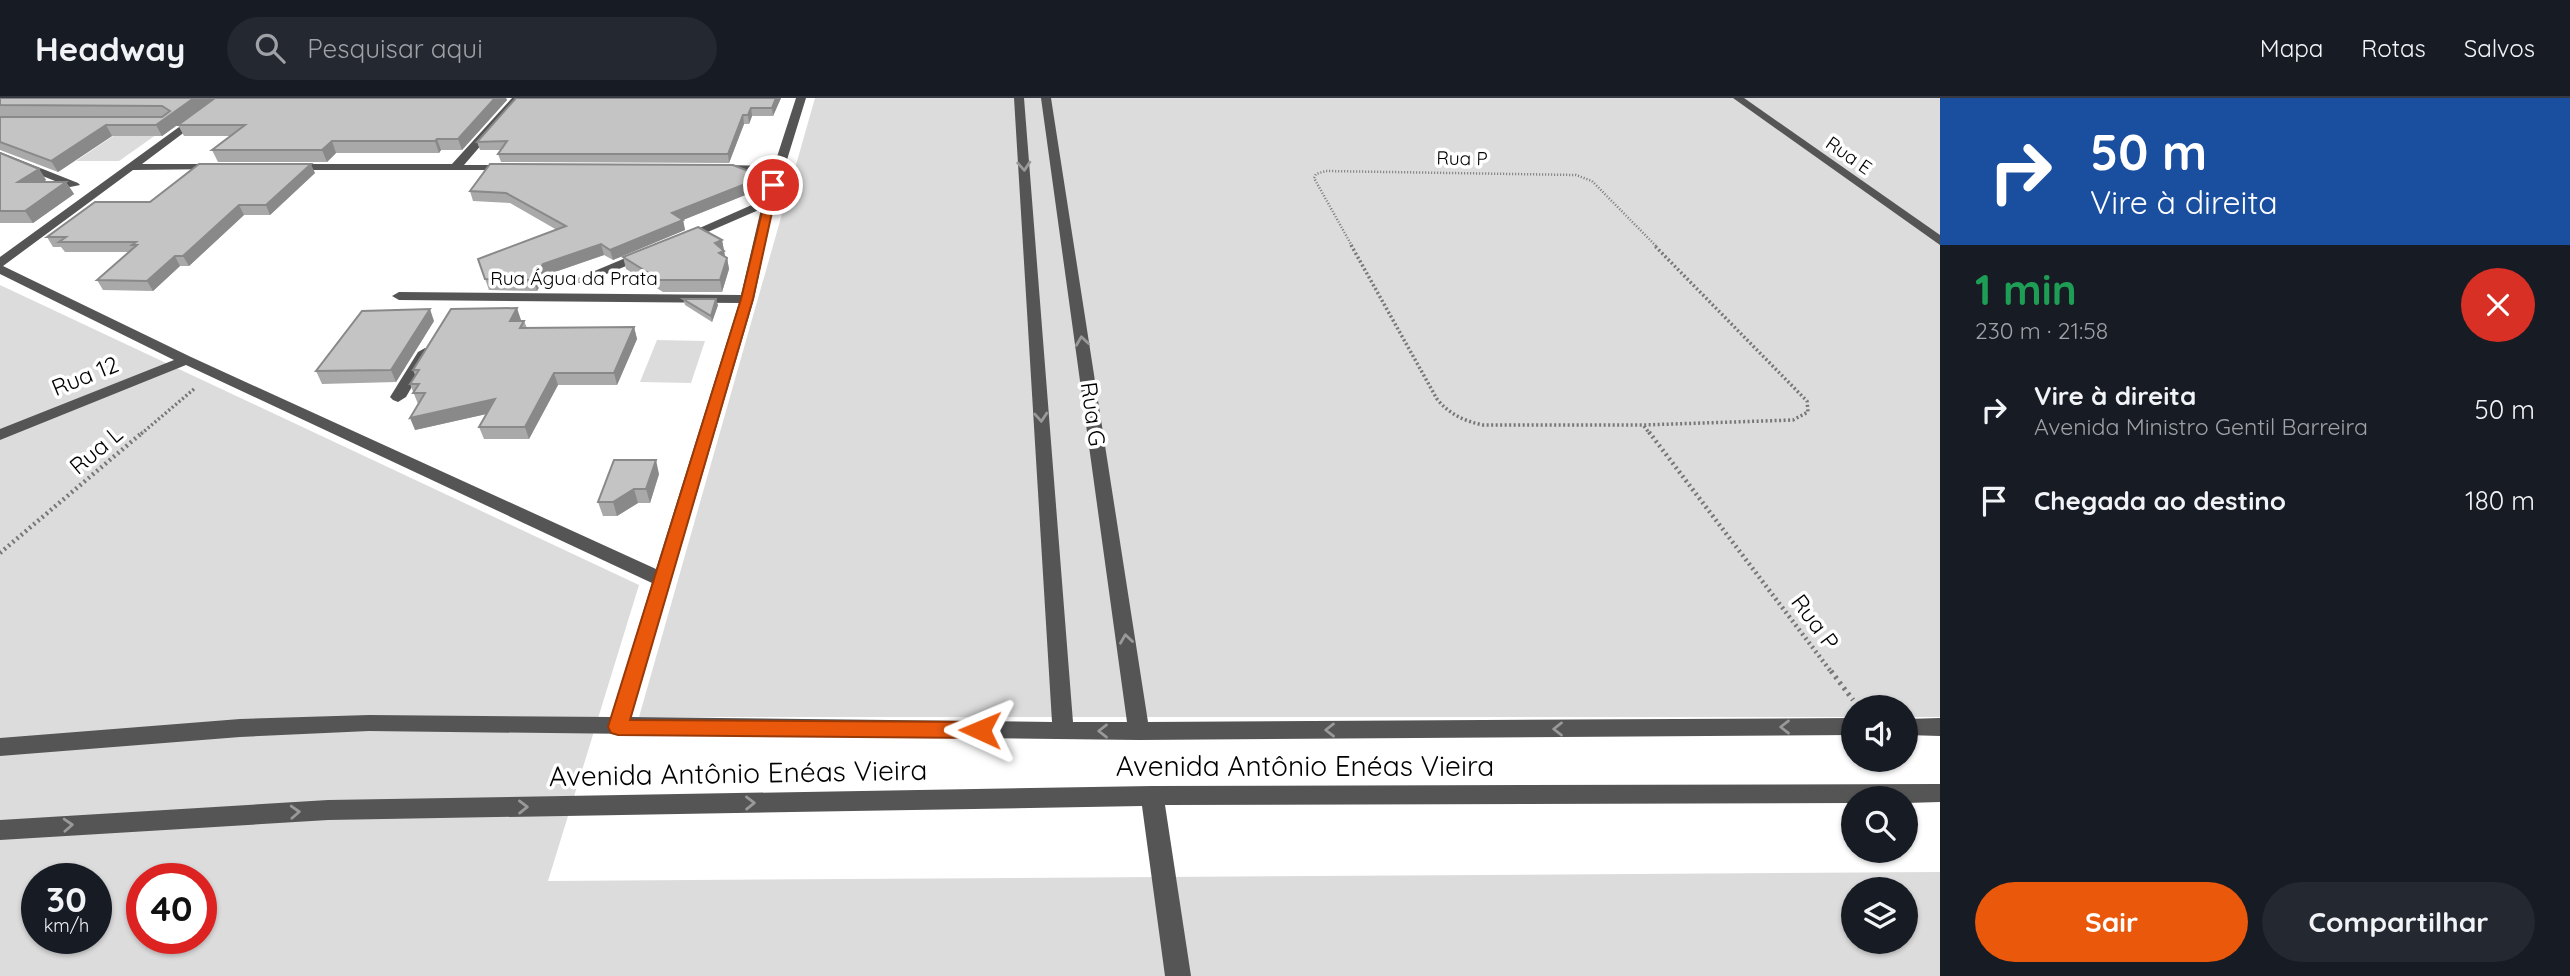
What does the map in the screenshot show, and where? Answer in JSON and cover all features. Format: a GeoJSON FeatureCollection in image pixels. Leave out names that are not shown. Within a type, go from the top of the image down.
{"type":"FeatureCollection","features":[{"type":"Feature","properties":{"kind":"street"},"geometry":{"type":"LineString","coordinates":[[0,263],[225,98]]}},
{"type":"Feature","properties":{"kind":"street"},"geometry":{"type":"LineString","coordinates":[[455,168],[517,98]]}},
{"type":"Feature","properties":{"kind":"street"},"geometry":{"type":"LineString","coordinates":[[618,727],[747,299],[768,202],[801,98]]}},
{"type":"Feature","properties":{"kind":"street"},"geometry":{"type":"LineString","coordinates":[[1019,98],[1063,730]]}},
{"type":"Feature","properties":{"kind":"street","name":"Rua G"},"geometry":{"type":"LineString","coordinates":[[1046,98],[1139,731]]}},
{"type":"Feature","properties":{"kind":"street","name":"Rua E"},"geometry":{"type":"LineString","coordinates":[[1738,98],[1940,241]]}},
{"type":"Feature","properties":{"kind":"street"},"geometry":{"type":"LineString","coordinates":[[0,155],[74,185]]}},
{"type":"Feature","properties":{"kind":"street"},"geometry":{"type":"LineString","coordinates":[[128,167],[223,167]]}},
{"type":"Feature","properties":{"kind":"street"},"geometry":{"type":"LineString","coordinates":[[278,167],[522,168]]}},
{"type":"Feature","properties":{"kind":"street"},"geometry":{"type":"LineString","coordinates":[[710,169],[778,169]]}},
{"type":"Feature","properties":{"kind":"street"},"geometry":{"type":"LineString","coordinates":[[579,280],[768,202]]}},
{"type":"Feature","properties":{"kind":"street"},"geometry":{"type":"LineString","coordinates":[[0,270],[186,360],[661,579]]}},
{"type":"Feature","properties":{"kind":"street","name":"Rua Água da Prata"},"geometry":{"type":"LineString","coordinates":[[400,296],[457,302],[747,299]]}},
{"type":"Feature","properties":{"kind":"street"},"geometry":{"type":"LineString","coordinates":[[398,397],[433,341]]}},
{"type":"Feature","properties":{"kind":"street","name":"Rua 12"},"geometry":{"type":"LineString","coordinates":[[0,435],[186,360]]}},
{"type":"Feature","properties":{"kind":"street","name":"Avenida Antônio Enéas Vieira"},"geometry":{"type":"LineString","coordinates":[[0,747],[240,728],[369,723],[1139,731],[1841,727]]}},
{"type":"Feature","properties":{"kind":"street"},"geometry":{"type":"LineString","coordinates":[[1918,727],[1940,727]]}},
{"type":"Feature","properties":{"kind":"street","name":"Avenida Antônio Enéas Vieira"},"geometry":{"type":"LineString","coordinates":[[0,830],[328,810],[1152,796],[1940,793]]}},
{"type":"Feature","properties":{"kind":"street"},"geometry":{"type":"LineString","coordinates":[[1152,796],[1178,976]]}},
{"type":"Feature","properties":{"kind":"path","name":"Rua P"},"geometry":{"type":"LineString","coordinates":[[1326,171],[1552,173],[1586,178],[1599,186],[1807,401],[1808,412],[1793,420],[1643,425],[1483,425],[1468,423],[1451,414],[1437,398],[1314,178],[1316,174],[1326,171]]}},
{"type":"Feature","properties":{"kind":"path","name":"Rua L"},"geometry":{"type":"LineString","coordinates":[[0,553],[214,373]]}},
{"type":"Feature","properties":{"kind":"path","name":"Rua P"},"geometry":{"type":"LineString","coordinates":[[1643,425],[1849,695]]}},
{"type":"Feature","properties":{"kind":"shaded area"},"geometry":{"type":"Polygon","coordinates":[[[815,98],[1940,98],[1940,717],[1918,717],[1918,695],[1841,695],[1841,717],[639,717],[815,98]]]}},
{"type":"Feature","properties":{"kind":"shaded area"},"geometry":{"type":"Polygon","coordinates":[[[122,130],[163,130],[119,161],[76,161],[122,130]]]}},
{"type":"Feature","properties":{"kind":"shaded area"},"geometry":{"type":"Polygon","coordinates":[[[0,285],[639,585],[548,881],[1940,872],[1940,976],[0,976],[0,285]]]}},
{"type":"Feature","properties":{"kind":"shaded area"},"geometry":{"type":"Polygon","coordinates":[[[657,340],[705,341],[691,383],[640,382],[657,340]]]}},
{"type":"Feature","properties":{"kind":"building"},"geometry":{"type":"Polygon","coordinates":[[[0,98],[194,98],[156,125],[106,125],[51,161],[0,142],[0,117],[162,117],[170,111],[162,106],[0,105],[0,98]]]}},
{"type":"Feature","properties":{"kind":"building"},"geometry":{"type":"Polygon","coordinates":[[[215,98],[495,98],[458,139],[332,141],[322,150],[212,150],[245,125],[178,125],[215,98]]]}},
{"type":"Feature","properties":{"kind":"building"},"geometry":{"type":"Polygon","coordinates":[[[516,98],[776,98],[772,108],[751,108],[748,115],[743,115],[728,154],[498,154],[507,141],[477,142],[516,98]]]}},
{"type":"Feature","properties":{"kind":"building"},"geometry":{"type":"Polygon","coordinates":[[[0,153],[39,169],[18,182],[66,182],[25,211],[0,211],[0,153]]]}},
{"type":"Feature","properties":{"kind":"building"},"geometry":{"type":"Polygon","coordinates":[[[199,164],[311,164],[266,205],[239,205],[183,256],[175,256],[147,281],[97,280],[137,245],[132,245],[136,242],[59,242],[66,237],[47,237],[95,202],[150,202],[199,164]]]}},
{"type":"Feature","properties":{"kind":"building"},"geometry":{"type":"Polygon","coordinates":[[[490,164],[733,165],[763,177],[672,213],[683,220],[610,250],[601,244],[543,264],[534,280],[485,279],[478,259],[566,226],[506,193],[470,191],[490,164]]]}},
{"type":"Feature","properties":{"kind":"building"},"geometry":{"type":"Polygon","coordinates":[[[698,227],[722,240],[715,243],[724,251],[719,253],[727,258],[720,280],[660,280],[623,257],[698,227]]]}},
{"type":"Feature","properties":{"kind":"building"},"geometry":{"type":"Polygon","coordinates":[[[683,299],[716,299],[711,316],[683,299]]]}},
{"type":"Feature","properties":{"kind":"building"},"geometry":{"type":"Polygon","coordinates":[[[517,308],[510,321],[524,321],[520,328],[634,327],[614,373],[554,373],[525,427],[479,427],[495,399],[410,418],[425,393],[413,393],[419,384],[410,384],[419,370],[413,370],[451,309],[517,308]]]}},
{"type":"Feature","properties":{"kind":"building"},"geometry":{"type":"Polygon","coordinates":[[[430,309],[391,370],[316,371],[362,311],[430,309]]]}},
{"type":"Feature","properties":{"kind":"building"},"geometry":{"type":"Polygon","coordinates":[[[614,460],[656,460],[646,489],[634,489],[613,502],[598,502],[614,460]]]}},
{"type":"Feature","properties":{"kind":"route"},"geometry":{"type":"LineString","coordinates":[[773,185],[747,299],[618,727],[980,730]]}}]}
